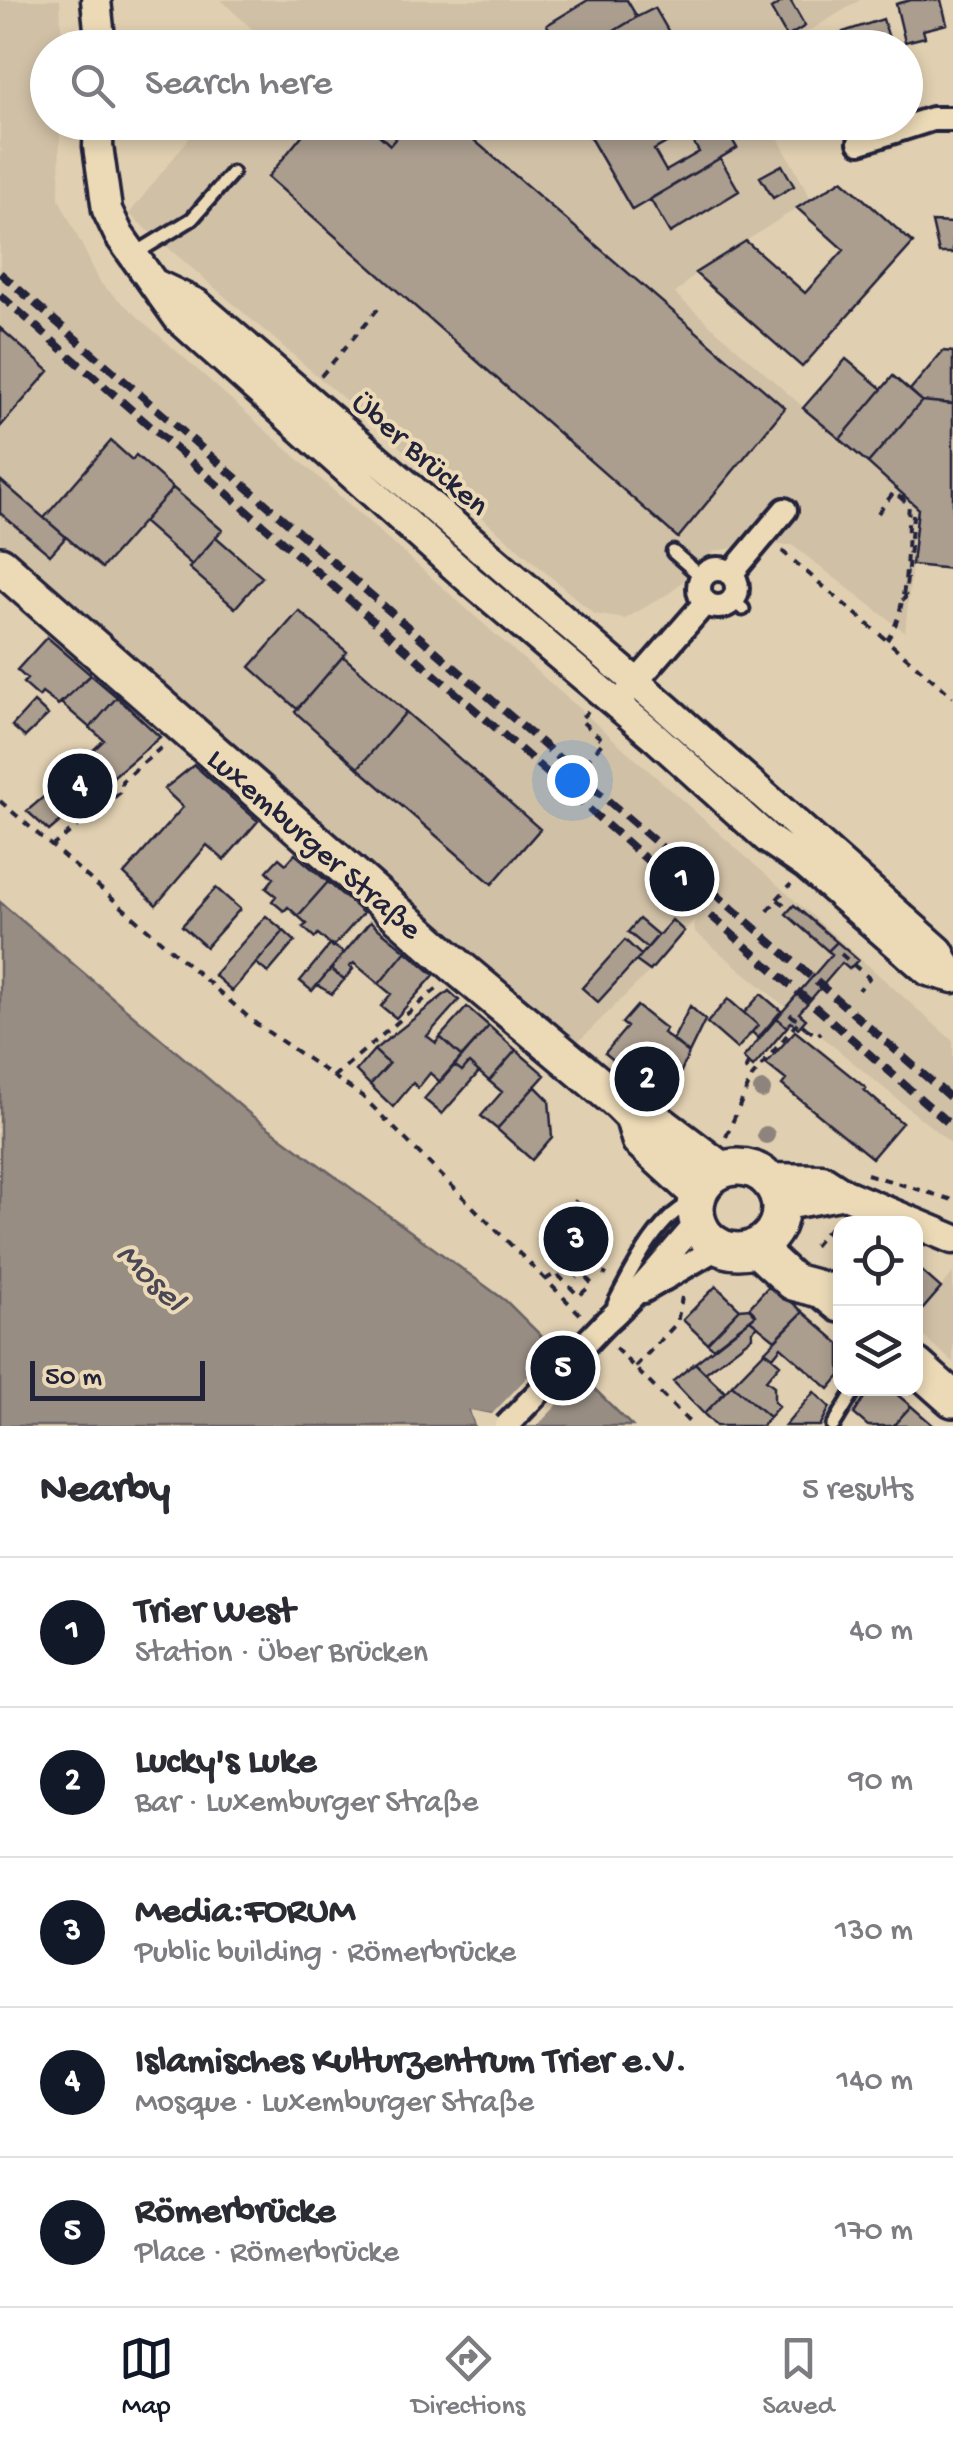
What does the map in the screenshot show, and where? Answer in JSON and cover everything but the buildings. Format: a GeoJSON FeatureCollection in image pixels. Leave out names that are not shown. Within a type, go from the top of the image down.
{"type":"FeatureCollection","features":[{"type":"Feature","properties":{"kind":"main road","name":"Luxemburger Straße"},"geometry":{"type":"LineString","coordinates":[[0,565],[633,1116],[656,1121],[709,1197]]}},
{"type":"Feature","properties":{"kind":"main road"},"geometry":{"type":"LineString","coordinates":[[770,1215],[737,1252],[709,1197],[746,1167],[770,1215],[793,1282],[832,1298]]}},
{"type":"Feature","properties":{"kind":"main road"},"geometry":{"type":"LineString","coordinates":[[923,1372],[953,1398]]}},
{"type":"Feature","properties":{"kind":"street"},"geometry":{"type":"LineString","coordinates":[[96,0],[99,30]]}},
{"type":"Feature","properties":{"kind":"street"},"geometry":{"type":"LineString","coordinates":[[923,122],[953,119]]}},
{"type":"Feature","properties":{"kind":"street","name":"Über Brücken"},"geometry":{"type":"LineString","coordinates":[[98,140],[107,210],[178,318],[768,839],[804,863],[928,971],[952,978]]}},
{"type":"Feature","properties":{"kind":"street"},"geometry":{"type":"LineString","coordinates":[[860,142],[866,140]]}},
{"type":"Feature","properties":{"kind":"street","name":"Über Brücken"},"geometry":{"type":"LineString","coordinates":[[156,284],[198,304],[636,682],[939,951],[952,978]]}},
{"type":"Feature","properties":{"kind":"street"},"geometry":{"type":"LineString","coordinates":[[731,574],[785,510]]}},
{"type":"Feature","properties":{"kind":"street"},"geometry":{"type":"LineString","coordinates":[[718,569],[731,574],[736,579],[738,605],[722,608],[705,603],[699,590],[702,577],[718,569]]}},
{"type":"Feature","properties":{"kind":"street"},"geometry":{"type":"LineString","coordinates":[[617,704],[705,603]]}},
{"type":"Feature","properties":{"kind":"street"},"geometry":{"type":"LineString","coordinates":[[770,1215],[812,1177],[822,1179],[843,1204],[953,1239]]}},
{"type":"Feature","properties":{"kind":"street"},"geometry":{"type":"LineString","coordinates":[[640,1293],[709,1197]]}},
{"type":"Feature","properties":{"kind":"street"},"geometry":{"type":"LineString","coordinates":[[506,1426],[600,1327],[640,1293],[709,1197]]}},
{"type":"Feature","properties":{"kind":"lane"},"geometry":{"type":"LineString","coordinates":[[133,255],[192,219],[232,172]]}},
{"type":"Feature","properties":{"kind":"lane"},"geometry":{"type":"LineString","coordinates":[[673,552],[702,577]]}},
{"type":"Feature","properties":{"kind":"lane"},"geometry":{"type":"LineString","coordinates":[[600,1327],[644,1252],[683,1205],[709,1197]]}},
{"type":"Feature","properties":{"kind":"lane"},"geometry":{"type":"LineString","coordinates":[[833,1426],[851,1396]]}},
{"type":"Feature","properties":{"kind":"path"},"geometry":{"type":"LineString","coordinates":[[304,396],[382,303]]}},
{"type":"Feature","properties":{"kind":"path"},"geometry":{"type":"LineString","coordinates":[[878,512],[894,492],[909,504],[899,624],[887,640]]}},
{"type":"Feature","properties":{"kind":"path"},"geometry":{"type":"LineString","coordinates":[[902,600],[914,506]]}},
{"type":"Feature","properties":{"kind":"path"},"geometry":{"type":"LineString","coordinates":[[763,535],[953,698]]}},
{"type":"Feature","properties":{"kind":"path"},"geometry":{"type":"LineString","coordinates":[[580,720],[604,741],[590,757]]}},
{"type":"Feature","properties":{"kind":"path"},"geometry":{"type":"LineString","coordinates":[[51,847],[122,791],[122,781],[186,728]]}},
{"type":"Feature","properties":{"kind":"path"},"geometry":{"type":"LineString","coordinates":[[0,801],[254,1022],[362,1096],[545,1280],[600,1327],[693,1426]]}},
{"type":"Feature","properties":{"kind":"path"},"geometry":{"type":"LineString","coordinates":[[768,911],[778,899],[790,910]]}},
{"type":"Feature","properties":{"kind":"path"},"geometry":{"type":"LineString","coordinates":[[841,954],[869,978],[858,990]]}},
{"type":"Feature","properties":{"kind":"path"},"geometry":{"type":"LineString","coordinates":[[333,1077],[460,969]]}},
{"type":"Feature","properties":{"kind":"path"},"geometry":{"type":"LineString","coordinates":[[790,1014],[817,1036],[821,1032]]}},
{"type":"Feature","properties":{"kind":"path"},"geometry":{"type":"LineString","coordinates":[[709,1197],[752,1077],[803,1016]]}},
{"type":"Feature","properties":{"kind":"path"},"geometry":{"type":"LineString","coordinates":[[748,1062],[746,1069],[752,1077]]}},
{"type":"Feature","properties":{"kind":"path"},"geometry":{"type":"LineString","coordinates":[[868,1174],[953,1200]]}},
{"type":"Feature","properties":{"kind":"path"},"geometry":{"type":"LineString","coordinates":[[814,1246],[843,1204]]}},
{"type":"Feature","properties":{"kind":"path"},"geometry":{"type":"LineString","coordinates":[[545,1280],[556,1273],[578,1296],[592,1284],[584,1276],[597,1270],[615,1276]]}},
{"type":"Feature","properties":{"kind":"path"},"geometry":{"type":"LineString","coordinates":[[635,1367],[677,1323],[682,1297]]}},
{"type":"Feature","properties":{"kind":"shaded area"},"geometry":{"type":"Polygon","coordinates":[[[0,0],[60,0],[61,30],[30,30],[30,140],[60,140],[59,199],[101,284],[953,1041],[953,1145],[695,932],[694,920],[650,971],[575,1045],[197,711],[0,544],[0,150],[4,153],[0,148],[0,0]]]}},
{"type":"Feature","properties":{"kind":"shaded area"},"geometry":{"type":"Polygon","coordinates":[[[221,0],[860,0],[811,30],[253,30],[221,0]]]}},
{"type":"Feature","properties":{"kind":"shaded area"},"geometry":{"type":"Polygon","coordinates":[[[188,140],[779,140],[811,199],[696,273],[675,294],[918,508],[905,632],[792,545],[756,544],[715,551],[671,592],[625,619],[594,614],[129,214],[188,140]]]}},
{"type":"Feature","properties":{"kind":"shaded area"},"geometry":{"type":"Polygon","coordinates":[[[953,1273],[953,1362],[923,1336],[923,1309],[953,1273]]]}},
{"type":"Feature","properties":{"kind":"water","name":"Mosel"},"geometry":{"type":"Polygon","coordinates":[[[0,902],[251,1115],[506,1301],[632,1426],[505,1426],[491,1414],[470,1411],[475,1426],[0,1426],[0,902]],[[533,1353],[534,1368],[567,1402],[581,1397],[581,1380],[549,1355],[533,1353]]]}},
{"type":"Feature","properties":{"kind":"pier"},"geometry":{"type":"Polygon","coordinates":[[[558,1345],[587,1374],[582,1380],[581,1397],[573,1402],[562,1400],[537,1426],[498,1426],[477,1417],[480,1426],[475,1426],[470,1410],[492,1414],[535,1369],[533,1352],[549,1355],[558,1345]]]}},
{"type":"Feature","properties":{"kind":"railway"},"geometry":{"type":"LineString","coordinates":[[0,273],[953,1100]]}},
{"type":"Feature","properties":{"kind":"railway"},"geometry":{"type":"LineString","coordinates":[[0,295],[953,1127]]}},
{"type":"Feature","properties":{"kind":"place","name":"Islamisches Kulturzentrum Trier e.V."},"geometry":{"type":"Point","coordinates":[80,786]}},
{"type":"Feature","properties":{"kind":"place","name":"Trier West"},"geometry":{"type":"Point","coordinates":[682,879]}},
{"type":"Feature","properties":{"kind":"place","name":"Lucky's Luke"},"geometry":{"type":"Point","coordinates":[647,1079]}},
{"type":"Feature","properties":{"kind":"place","name":"Media:FORUM"},"geometry":{"type":"Point","coordinates":[576,1239]}},
{"type":"Feature","properties":{"kind":"place","name":"Römerbrücke"},"geometry":{"type":"Point","coordinates":[563,1368]}}]}
